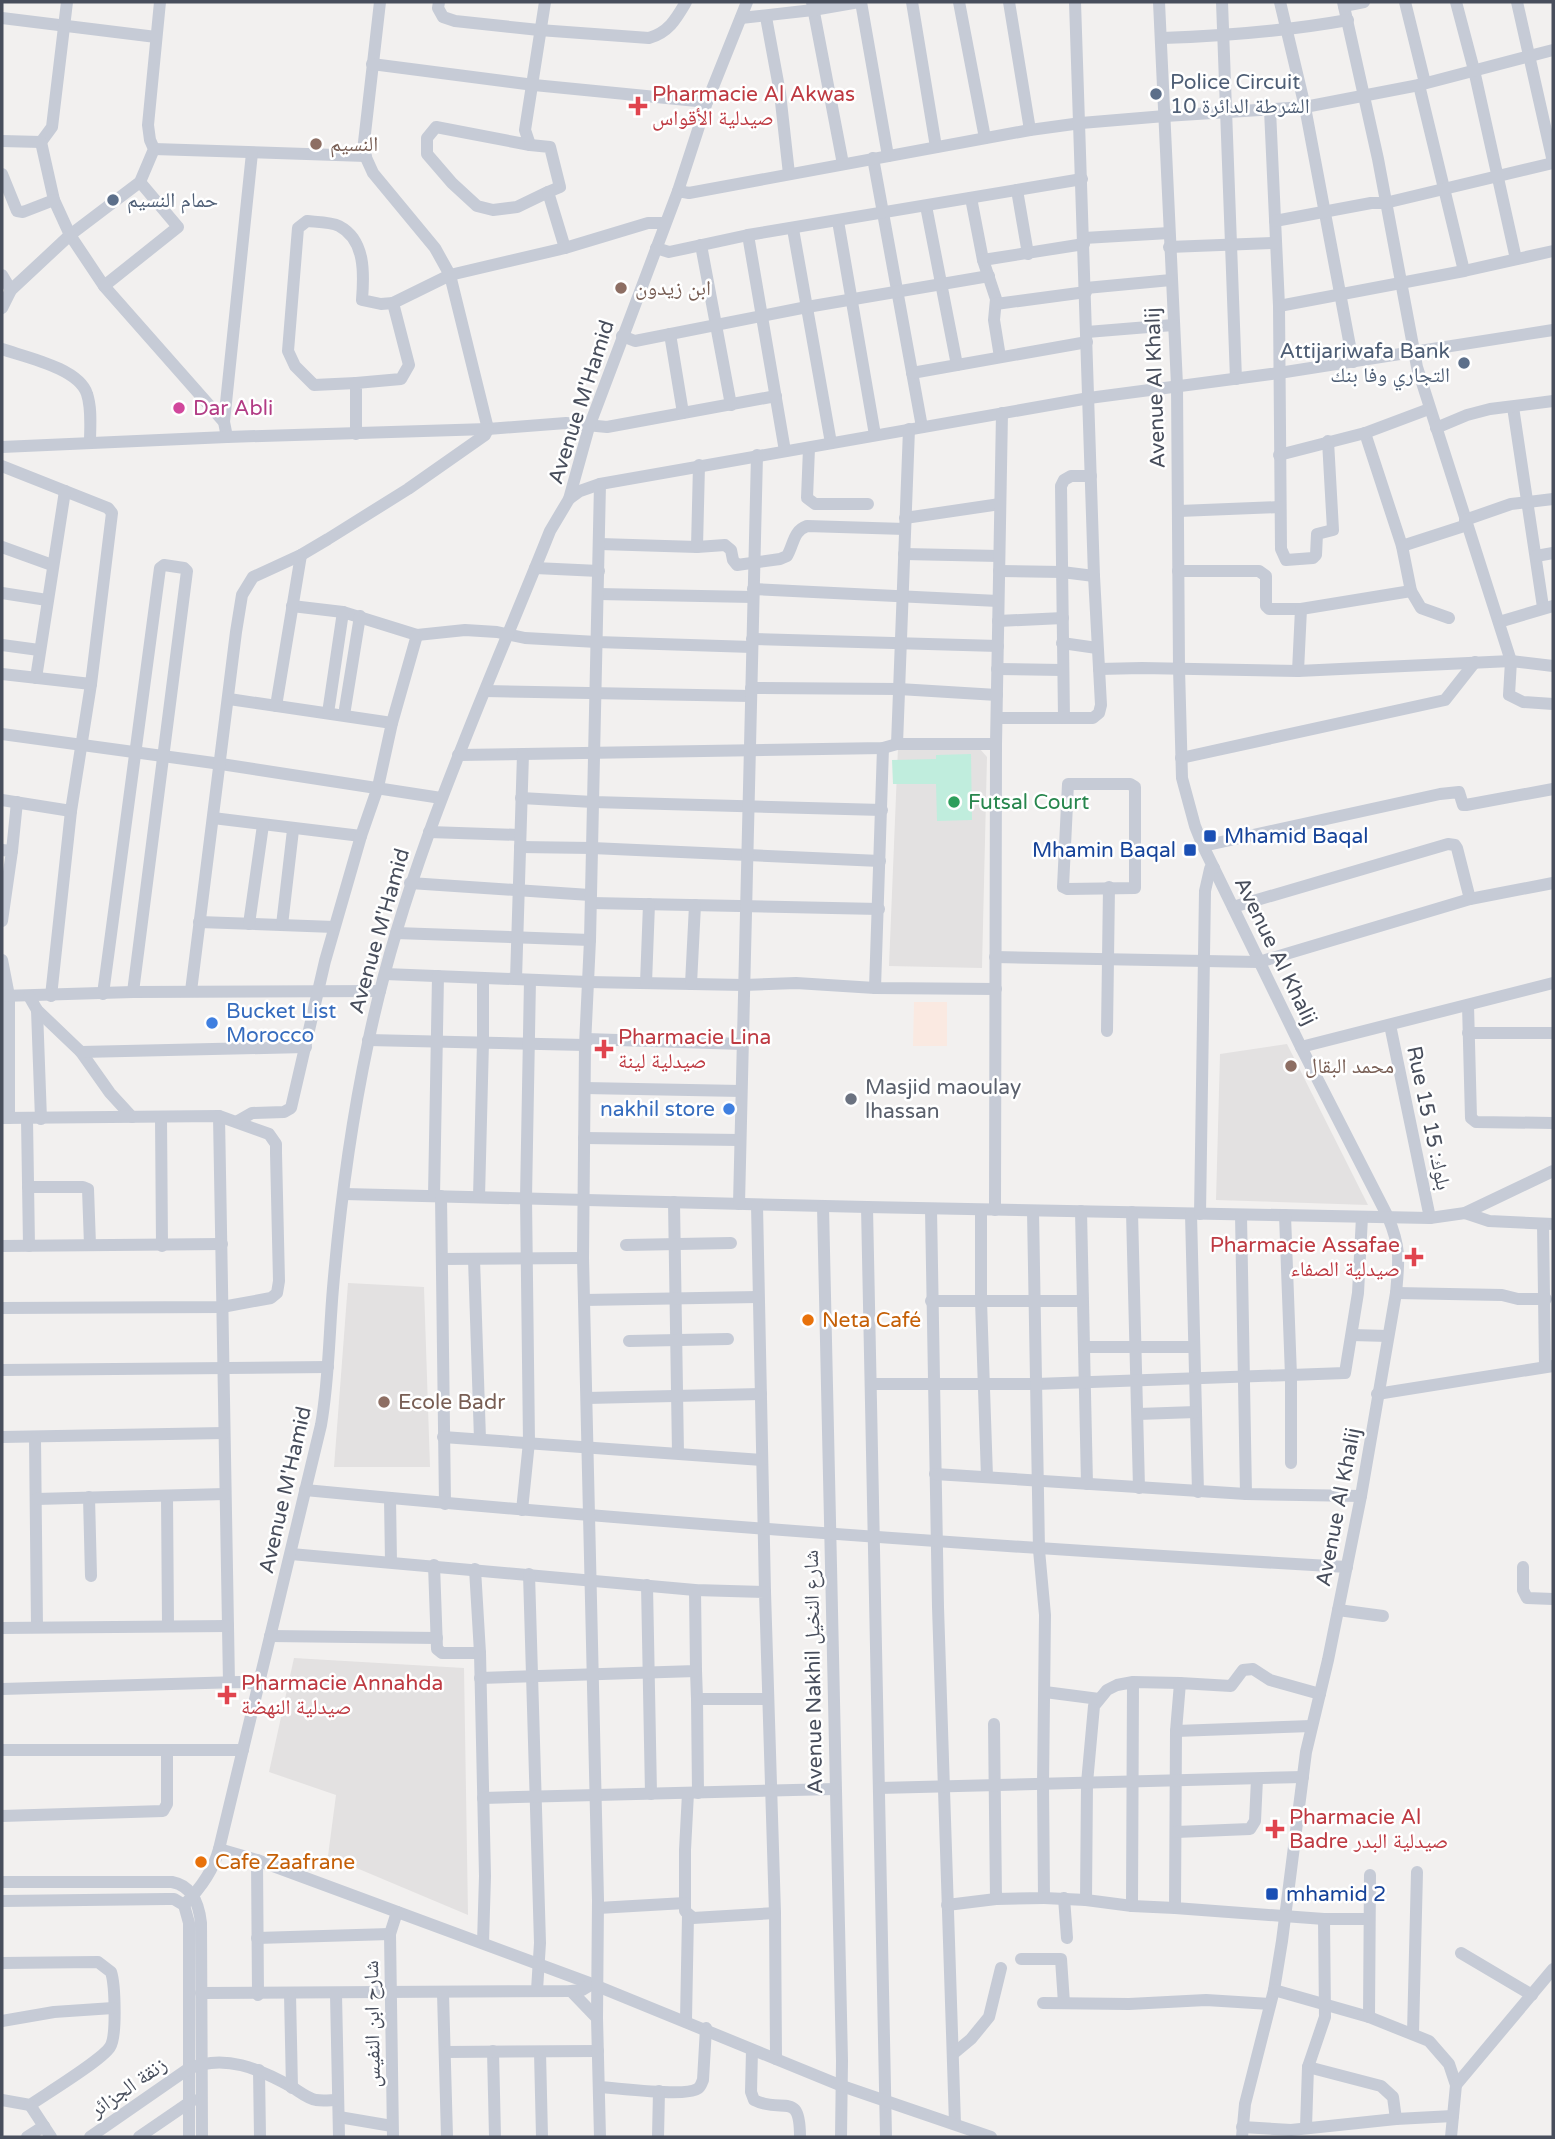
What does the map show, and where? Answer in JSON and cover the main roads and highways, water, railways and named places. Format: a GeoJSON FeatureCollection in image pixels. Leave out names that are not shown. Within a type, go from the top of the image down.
{"type":"FeatureCollection","features":[{"type":"Feature","properties":{"kind":"place","name":"Police Circuit 10 الشرطة الدائرة"},"geometry":{"type":"Point","coordinates":[1156,94]}},
{"type":"Feature","properties":{"kind":"place","name":"Pharmacie Al Akwas صيدلية الأقواس"},"geometry":{"type":"Point","coordinates":[638,106]}},
{"type":"Feature","properties":{"kind":"place","name":"النسيم"},"geometry":{"type":"Point","coordinates":[316,144]}},
{"type":"Feature","properties":{"kind":"place","name":"حمام النسيم"},"geometry":{"type":"Point","coordinates":[113,200]}},
{"type":"Feature","properties":{"kind":"place","name":"ابن زيدون"},"geometry":{"type":"Point","coordinates":[621,288]}},
{"type":"Feature","properties":{"kind":"place","name":"Attijariwafa Bank التجاري وفا بنك"},"geometry":{"type":"Point","coordinates":[1464,363]}},
{"type":"Feature","properties":{"kind":"place","name":"Dar Abli"},"geometry":{"type":"Point","coordinates":[179,408]}},
{"type":"Feature","properties":{"kind":"place","name":"Futsal Court"},"geometry":{"type":"Point","coordinates":[954,802]}},
{"type":"Feature","properties":{"kind":"place","name":"Mhamid Baqal"},"geometry":{"type":"Point","coordinates":[1210,836]}},
{"type":"Feature","properties":{"kind":"place","name":"Mhamin Baqal"},"geometry":{"type":"Point","coordinates":[1190,850]}},
{"type":"Feature","properties":{"kind":"place","name":"Bucket List Morocco"},"geometry":{"type":"Point","coordinates":[212,1023]}},
{"type":"Feature","properties":{"kind":"place","name":"Pharmacie Lina صيدلية لينة"},"geometry":{"type":"Point","coordinates":[604,1049]}},
{"type":"Feature","properties":{"kind":"place","name":"محمد البقال"},"geometry":{"type":"Point","coordinates":[1291,1066]}},
{"type":"Feature","properties":{"kind":"place","name":"Masjid maoulay lhassan"},"geometry":{"type":"Point","coordinates":[851,1099]}},
{"type":"Feature","properties":{"kind":"place","name":"nakhil store"},"geometry":{"type":"Point","coordinates":[729,1109]}},
{"type":"Feature","properties":{"kind":"place","name":"Pharmacie Assafae صيدلية الصفاء"},"geometry":{"type":"Point","coordinates":[1414,1257]}},
{"type":"Feature","properties":{"kind":"place","name":"Neta Café"},"geometry":{"type":"Point","coordinates":[808,1320]}},
{"type":"Feature","properties":{"kind":"place","name":"Ecole Badr"},"geometry":{"type":"Point","coordinates":[384,1402]}},
{"type":"Feature","properties":{"kind":"place","name":"Pharmacie Annahda صيدلية النهضة"},"geometry":{"type":"Point","coordinates":[227,1695]}},
{"type":"Feature","properties":{"kind":"place","name":"Pharmacie Al Badre صيدلية البدر"},"geometry":{"type":"Point","coordinates":[1275,1829]}},
{"type":"Feature","properties":{"kind":"place","name":"Cafe Zaafrane"},"geometry":{"type":"Point","coordinates":[201,1862]}},
{"type":"Feature","properties":{"kind":"place","name":"mhamid 2"},"geometry":{"type":"Point","coordinates":[1272,1894]}}]}
